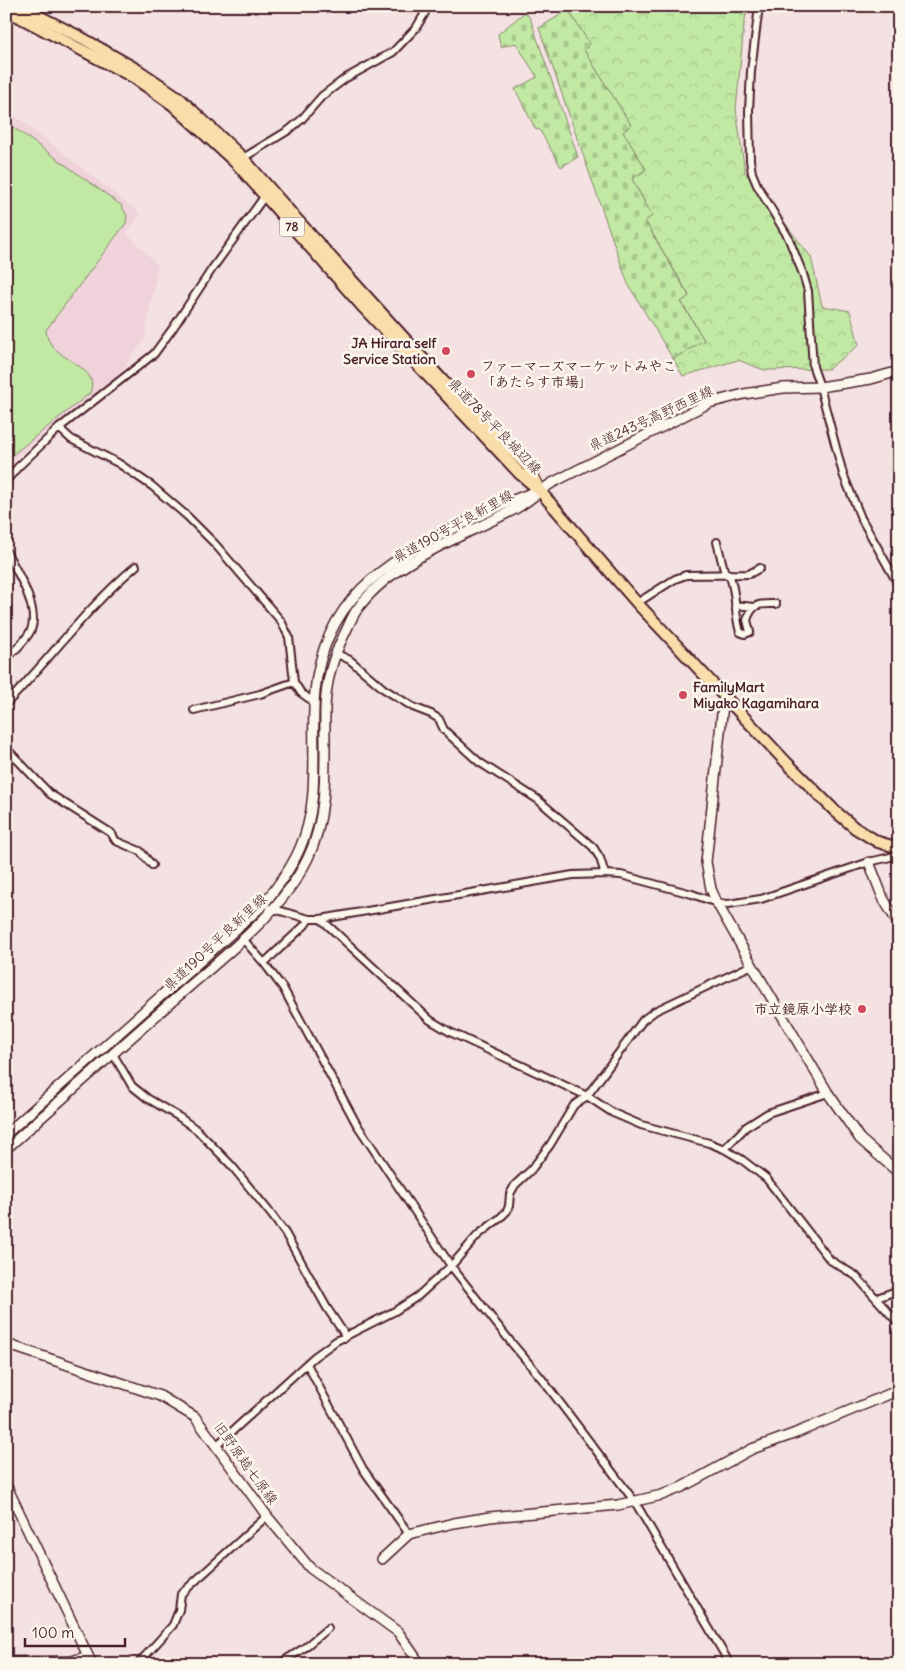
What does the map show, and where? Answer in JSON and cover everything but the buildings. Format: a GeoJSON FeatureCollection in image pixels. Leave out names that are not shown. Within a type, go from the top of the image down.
{"type":"FeatureCollection","features":[{"type":"Feature","properties":{"kind":"main road","name":"県道78号平良城辺線"},"geometry":{"type":"LineString","coordinates":[[20,6],[138,70],[178,97],[243,158],[443,381],[528,467],[539,490]]}},
{"type":"Feature","properties":{"kind":"main road","name":"県道78号平良城辺線"},"geometry":{"type":"LineString","coordinates":[[6,10],[133,77],[173,105],[236,164],[360,304],[520,474],[539,490],[637,603],[786,762],[835,811],[855,828],[878,842],[899,848]]}},
{"type":"Feature","properties":{"kind":"main road","name":"県道243号高野西里線"},"geometry":{"type":"LineString","coordinates":[[539,490],[591,462],[709,404],[729,397],[761,391],[820,387],[871,379],[899,371]]}},
{"type":"Feature","properties":{"kind":"main road","name":"県道190号平良新里線"},"geometry":{"type":"LineString","coordinates":[[6,1149],[243,939],[272,909],[295,880],[308,858],[322,813],[326,692],[335,653],[356,612],[382,583],[416,560],[517,508],[539,490]]}},
{"type":"Feature","properties":{"kind":"main road","name":"県道190号平良新里線"},"geometry":{"type":"LineString","coordinates":[[6,1134],[263,905],[288,872],[301,847],[312,805],[314,702],[319,671],[328,639],[338,618],[355,596],[370,579],[387,566],[433,539],[510,500],[539,490]]}},
{"type":"Feature","properties":{"kind":"main road"},"geometry":{"type":"LineString","coordinates":[[724,695],[706,862],[711,889],[717,904],[828,1093],[860,1139],[899,1172]]}},
{"type":"Feature","properties":{"kind":"main road"},"geometry":{"type":"LineString","coordinates":[[869,862],[883,898],[899,925]]}},
{"type":"Feature","properties":{"kind":"main road","name":"旧野原越七原線"},"geometry":{"type":"LineString","coordinates":[[6,1344],[160,1396],[194,1417],[267,1516],[310,1568],[398,1632],[420,1664]]}},
{"type":"Feature","properties":{"kind":"main road"},"geometry":{"type":"LineString","coordinates":[[382,1559],[409,1534],[454,1523],[490,1517],[635,1502],[662,1495],[682,1487],[752,1449],[796,1433],[899,1390]]}},
{"type":"Feature","properties":{"kind":"main road"},"geometry":{"type":"LineString","coordinates":[[6,1485],[90,1660],[6,1662]]}},
{"type":"Feature","properties":{"kind":"street"},"geometry":{"type":"LineString","coordinates":[[243,158],[289,130],[301,120],[322,96],[346,78],[393,52],[416,28],[425,13],[418,6]]}},
{"type":"Feature","properties":{"kind":"street"},"geometry":{"type":"LineString","coordinates":[[759,6],[750,71],[750,160],[757,185],[788,237],[804,274],[808,291],[813,367],[843,474],[861,518],[899,586]]}},
{"type":"Feature","properties":{"kind":"street"},"geometry":{"type":"LineString","coordinates":[[6,481],[59,428],[154,354],[264,197]]}},
{"type":"Feature","properties":{"kind":"street"},"geometry":{"type":"LineString","coordinates":[[59,428],[71,439],[118,463],[152,486],[187,516],[215,544],[281,621],[289,637],[294,682],[301,693],[314,702]]}},
{"type":"Feature","properties":{"kind":"street"},"geometry":{"type":"LineString","coordinates":[[717,542],[727,574],[734,586],[735,606],[740,632],[745,634],[750,632],[746,620],[754,607],[759,604],[776,604]]}},
{"type":"Feature","properties":{"kind":"street"},"geometry":{"type":"LineString","coordinates":[[6,551],[26,592],[34,619],[31,631],[6,659]]}},
{"type":"Feature","properties":{"kind":"street"},"geometry":{"type":"LineString","coordinates":[[6,704],[87,614],[136,566]]}},
{"type":"Feature","properties":{"kind":"street"},"geometry":{"type":"LineString","coordinates":[[637,603],[675,579],[686,575],[749,574],[760,568]]}},
{"type":"Feature","properties":{"kind":"street"},"geometry":{"type":"LineString","coordinates":[[735,606],[754,607]]}},
{"type":"Feature","properties":{"kind":"street"},"geometry":{"type":"LineString","coordinates":[[335,653],[350,660],[384,689],[413,707],[439,719],[444,730],[479,762],[537,799],[593,846],[600,858],[605,874]]}},
{"type":"Feature","properties":{"kind":"street"},"geometry":{"type":"LineString","coordinates":[[194,710],[260,694],[286,683],[294,682]]}},
{"type":"Feature","properties":{"kind":"street"},"geometry":{"type":"LineString","coordinates":[[6,748],[50,794],[111,833],[116,841],[140,852],[152,865]]}},
{"type":"Feature","properties":{"kind":"street"},"geometry":{"type":"LineString","coordinates":[[899,758],[897,768],[899,775]]}},
{"type":"Feature","properties":{"kind":"street"},"geometry":{"type":"LineString","coordinates":[[263,905],[309,919],[320,919],[573,875],[605,874],[621,876],[692,894],[717,904],[728,904],[761,899],[869,862],[899,855]]}},
{"type":"Feature","properties":{"kind":"street"},"geometry":{"type":"LineString","coordinates":[[264,963],[309,919]]}},
{"type":"Feature","properties":{"kind":"street"},"geometry":{"type":"LineString","coordinates":[[320,919],[430,1020],[479,1046],[587,1096],[613,1113],[641,1124],[687,1136],[724,1149],[766,1178],[830,1260],[856,1276],[899,1324]]}},
{"type":"Feature","properties":{"kind":"street"},"geometry":{"type":"LineString","coordinates":[[243,939],[283,988],[356,1123],[451,1266],[542,1379],[635,1502],[730,1664]]}},
{"type":"Feature","properties":{"kind":"street"},"geometry":{"type":"LineString","coordinates":[[216,1446],[314,1357],[336,1341],[345,1338],[406,1304],[451,1266],[478,1235],[507,1211],[510,1194],[514,1185],[531,1170],[550,1145],[574,1105],[587,1096],[643,1020],[654,1011],[752,965]]}},
{"type":"Feature","properties":{"kind":"street"},"geometry":{"type":"LineString","coordinates":[[113,1054],[132,1086],[147,1098],[198,1130],[232,1166],[285,1233],[345,1338]]}},
{"type":"Feature","properties":{"kind":"street"},"geometry":{"type":"LineString","coordinates":[[724,1149],[746,1127],[768,1113],[828,1093]]}},
{"type":"Feature","properties":{"kind":"street"},"geometry":{"type":"LineString","coordinates":[[877,1298],[899,1290]]}},
{"type":"Feature","properties":{"kind":"street"},"geometry":{"type":"LineString","coordinates":[[307,1364],[364,1469],[409,1534]]}},
{"type":"Feature","properties":{"kind":"street"},"geometry":{"type":"LineString","coordinates":[[138,1664],[173,1625],[179,1610],[181,1594],[267,1516]]}},
{"type":"Feature","properties":{"kind":"street"},"geometry":{"type":"LineString","coordinates":[[279,1664],[304,1648],[328,1628]]}},
{"type":"Feature","properties":{"kind":"shaded area"},"geometry":{"type":"Polygon","coordinates":[[[6,109],[141,214],[126,233],[158,265],[144,340],[115,379],[6,465],[6,109]]]}},
{"type":"Feature","properties":{"kind":"green space"},"geometry":{"type":"Polygon","coordinates":[[[560,6],[748,6],[744,24],[736,110],[745,172],[811,257],[822,306],[850,311],[859,345],[828,369],[764,370],[738,360],[683,376],[673,359],[704,340],[681,301],[689,295],[645,221],[652,215],[632,179],[646,169],[623,132],[631,125],[584,50],[590,44],[568,10],[560,6]]]}},
{"type":"Feature","properties":{"kind":"green space"},"geometry":{"type":"Polygon","coordinates":[[[568,10],[590,44],[584,50],[631,125],[623,132],[646,169],[632,179],[652,216],[645,221],[689,296],[681,302],[704,340],[673,359],[628,284],[539,28],[568,10]]]}},
{"type":"Feature","properties":{"kind":"green space"},"geometry":{"type":"Polygon","coordinates":[[[525,12],[530,18],[578,157],[561,167],[539,129],[536,130],[515,89],[537,77],[516,43],[501,47],[498,34],[525,12]]]}},
{"type":"Feature","properties":{"kind":"green space"},"geometry":{"type":"Polygon","coordinates":[[[6,122],[121,205],[127,216],[126,223],[46,330],[49,340],[55,349],[82,368],[88,375],[92,383],[90,393],[6,460],[6,122]]]}},
{"type":"Feature","properties":{"kind":"place","name":"JA Hirara self Service Station"},"geometry":{"type":"Point","coordinates":[446,351]}},
{"type":"Feature","properties":{"kind":"place","name":"ファーマーズマーケットみやこ 「あたらす市場」"},"geometry":{"type":"Point","coordinates":[471,374]}},
{"type":"Feature","properties":{"kind":"place","name":"FamilyMart Miyako Kagamihara"},"geometry":{"type":"Point","coordinates":[683,695]}},
{"type":"Feature","properties":{"kind":"place","name":"市立鏡原小学校"},"geometry":{"type":"Point","coordinates":[862,1009]}}]}
